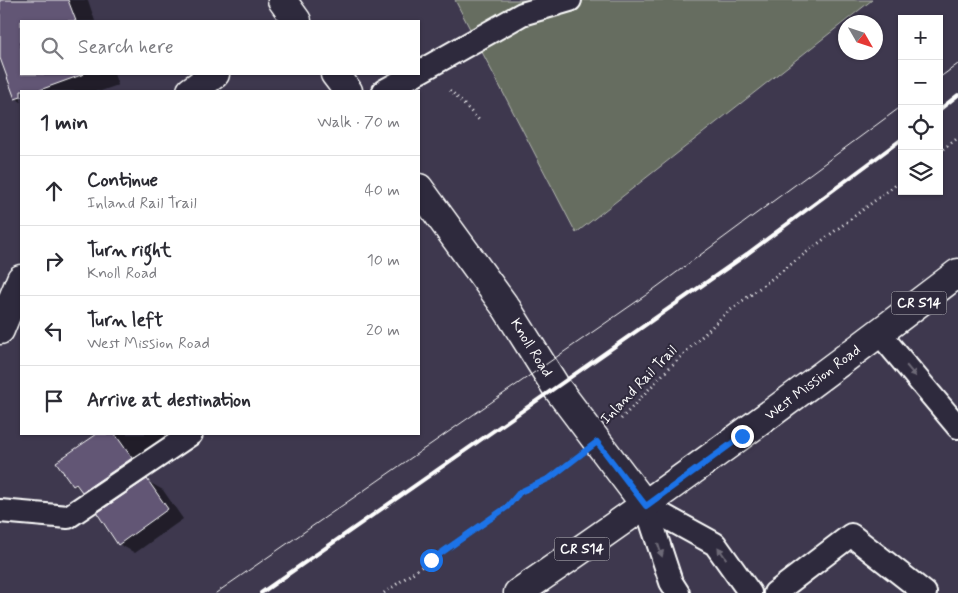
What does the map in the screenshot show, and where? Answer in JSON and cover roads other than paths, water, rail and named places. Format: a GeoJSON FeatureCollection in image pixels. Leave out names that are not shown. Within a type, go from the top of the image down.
{"type":"FeatureCollection","features":[{"type":"Feature","properties":{"kind":"main road"},"geometry":{"type":"LineString","coordinates":[[192,90],[214,75]]}},
{"type":"Feature","properties":{"kind":"main road"},"geometry":{"type":"LineString","coordinates":[[336,75],[347,90]]}},
{"type":"Feature","properties":{"kind":"main road","name":"Knoll Road"},"geometry":{"type":"LineString","coordinates":[[420,189],[507,309],[546,374],[646,506]]}},
{"type":"Feature","properties":{"kind":"main road","name":"West Mission Road"},"geometry":{"type":"LineString","coordinates":[[518,593],[646,506],[958,273]]}},
{"type":"Feature","properties":{"kind":"main road"},"geometry":{"type":"LineString","coordinates":[[0,330],[20,281]]}},
{"type":"Feature","properties":{"kind":"lane"},"geometry":{"type":"LineString","coordinates":[[420,71],[522,14],[570,0]]}},
{"type":"Feature","properties":{"kind":"lane"},"geometry":{"type":"LineString","coordinates":[[386,90],[413,75]]}},
{"type":"Feature","properties":{"kind":"lane"},"geometry":{"type":"LineString","coordinates":[[879,333],[958,427]]}},
{"type":"Feature","properties":{"kind":"lane"},"geometry":{"type":"LineString","coordinates":[[0,511],[68,517],[190,435]]}},
{"type":"Feature","properties":{"kind":"lane"},"geometry":{"type":"LineString","coordinates":[[646,506],[670,582],[678,593]]}},
{"type":"Feature","properties":{"kind":"lane"},"geometry":{"type":"LineString","coordinates":[[646,506],[715,544],[750,593]]}},
{"type":"Feature","properties":{"kind":"lane"},"geometry":{"type":"LineString","coordinates":[[775,593],[852,535],[925,593]]}},
{"type":"Feature","properties":{"kind":"tram line"},"geometry":{"type":"LineString","coordinates":[[943,75],[958,64]]}},
{"type":"Feature","properties":{"kind":"tram line"},"geometry":{"type":"LineString","coordinates":[[216,593],[646,295],[898,109]]}},
{"type":"Feature","properties":{"kind":"railway"},"geometry":{"type":"LineString","coordinates":[[943,107],[958,95]]}},
{"type":"Feature","properties":{"kind":"railway"},"geometry":{"type":"LineString","coordinates":[[261,593],[747,254],[898,142]]}}]}
